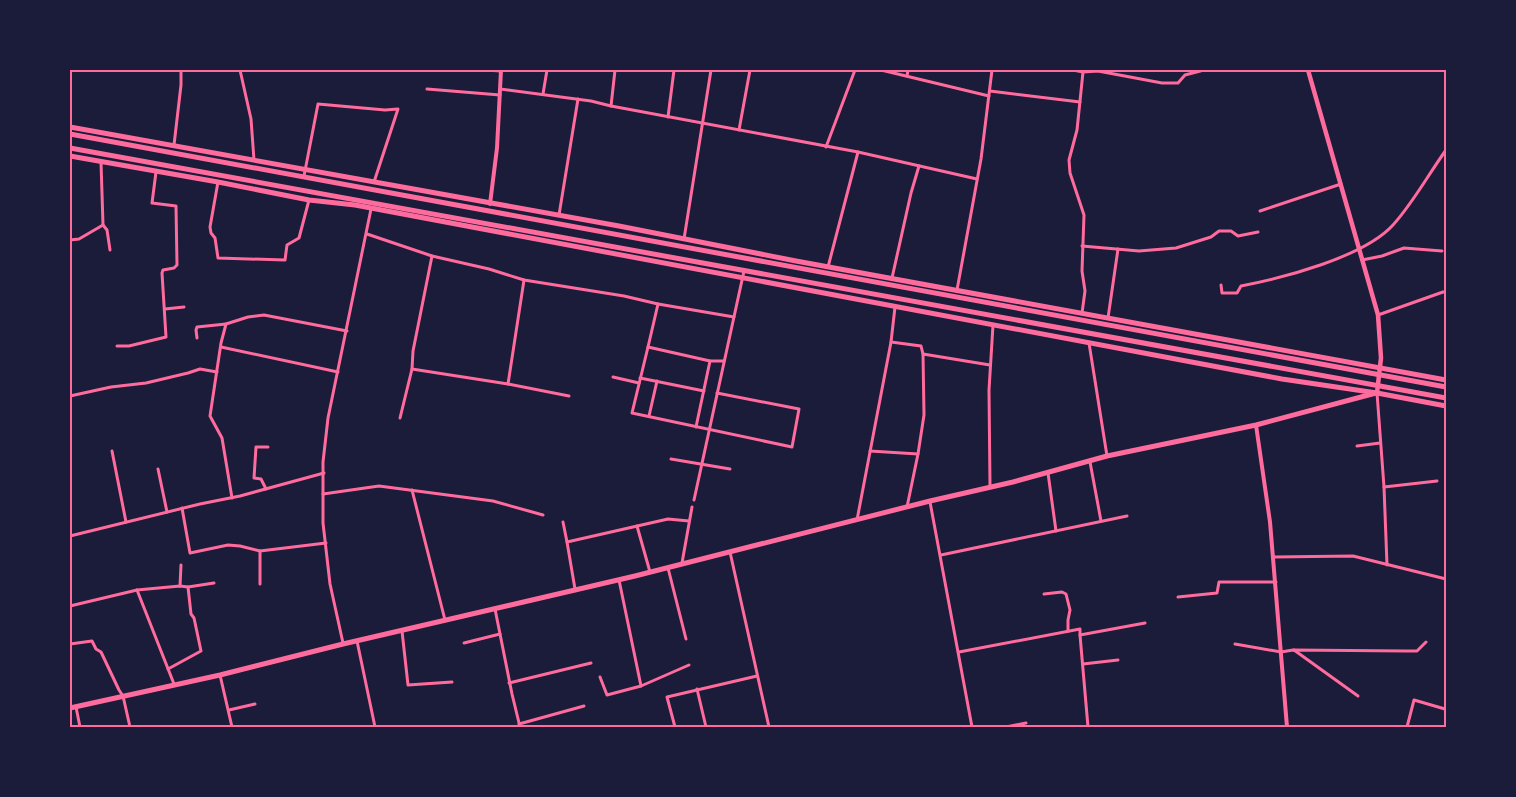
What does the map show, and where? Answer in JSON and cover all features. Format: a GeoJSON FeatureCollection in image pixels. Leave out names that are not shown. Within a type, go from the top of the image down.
{"type":"FeatureCollection","features":[{"type":"Feature","properties":{"kind":"main road"},"geometry":{"type":"LineString","coordinates":[[1308,70],[1378,315],[1381,368],[1377,393]]}},
{"type":"Feature","properties":{"kind":"main road"},"geometry":{"type":"LineString","coordinates":[[70,127],[1446,380]]}},
{"type":"Feature","properties":{"kind":"main road"},"geometry":{"type":"LineString","coordinates":[[70,134],[1446,387]]}},
{"type":"Feature","properties":{"kind":"main road"},"geometry":{"type":"LineString","coordinates":[[70,148],[895,307],[1282,379],[1377,393],[1446,406]]}},
{"type":"Feature","properties":{"kind":"main road"},"geometry":{"type":"LineString","coordinates":[[70,156],[310,200],[372,205],[744,270],[1446,398]]}},
{"type":"Feature","properties":{"kind":"main road"},"geometry":{"type":"LineString","coordinates":[[372,205],[374,182]]}},
{"type":"Feature","properties":{"kind":"main road"},"geometry":{"type":"LineString","coordinates":[[73,708],[220,675],[668,568],[1090,462],[1107,456],[1116,456],[1256,425],[1377,393]]}},
{"type":"Feature","properties":{"kind":"street"},"geometry":{"type":"LineString","coordinates":[[174,146],[181,70]]}},
{"type":"Feature","properties":{"kind":"street"},"geometry":{"type":"LineString","coordinates":[[240,70],[251,119],[254,160]]}},
{"type":"Feature","properties":{"kind":"street"},"geometry":{"type":"LineString","coordinates":[[485,70],[501,71],[497,148],[490,204]]}},
{"type":"Feature","properties":{"kind":"street"},"geometry":{"type":"LineString","coordinates":[[543,94],[547,70]]}},
{"type":"Feature","properties":{"kind":"street"},"geometry":{"type":"LineString","coordinates":[[611,106],[615,70]]}},
{"type":"Feature","properties":{"kind":"street"},"geometry":{"type":"LineString","coordinates":[[668,117],[674,70]]}},
{"type":"Feature","properties":{"kind":"street"},"geometry":{"type":"LineString","coordinates":[[684,239],[711,70]]}},
{"type":"Feature","properties":{"kind":"street"},"geometry":{"type":"LineString","coordinates":[[739,130],[750,70]]}},
{"type":"Feature","properties":{"kind":"street"},"geometry":{"type":"LineString","coordinates":[[826,147],[855,70]]}},
{"type":"Feature","properties":{"kind":"street"},"geometry":{"type":"LineString","coordinates":[[880,70],[990,93],[1080,102]]}},
{"type":"Feature","properties":{"kind":"street"},"geometry":{"type":"LineString","coordinates":[[907,76],[908,70]]}},
{"type":"Feature","properties":{"kind":"street"},"geometry":{"type":"LineString","coordinates":[[958,290],[981,159],[992,70]]}},
{"type":"Feature","properties":{"kind":"street"},"geometry":{"type":"LineString","coordinates":[[1072,70],[1084,72],[1098,71],[1162,84],[1178,82],[1185,75],[1204,70]]}},
{"type":"Feature","properties":{"kind":"street"},"geometry":{"type":"LineString","coordinates":[[1082,313],[1085,291],[1082,271],[1084,215],[1071,178],[1069,160],[1077,130],[1084,72]]}},
{"type":"Feature","properties":{"kind":"street"},"geometry":{"type":"LineString","coordinates":[[500,88],[591,101],[858,152],[977,179]]}},
{"type":"Feature","properties":{"kind":"street"},"geometry":{"type":"LineString","coordinates":[[427,89],[500,95]]}},
{"type":"Feature","properties":{"kind":"street"},"geometry":{"type":"LineString","coordinates":[[559,216],[578,99]]}},
{"type":"Feature","properties":{"kind":"street"},"geometry":{"type":"LineString","coordinates":[[304,176],[318,104],[385,110],[398,109],[374,182]]}},
{"type":"Feature","properties":{"kind":"street"},"geometry":{"type":"LineString","coordinates":[[1221,285],[1222,294],[1236,293],[1241,286],[1279,279],[1359,249],[1378,238],[1392,226],[1409,205],[1446,150]]}},
{"type":"Feature","properties":{"kind":"street"},"geometry":{"type":"LineString","coordinates":[[828,267],[858,152]]}},
{"type":"Feature","properties":{"kind":"street"},"geometry":{"type":"LineString","coordinates":[[101,162],[103,224],[106,229],[110,250]]}},
{"type":"Feature","properties":{"kind":"street"},"geometry":{"type":"LineString","coordinates":[[892,278],[919,166]]}},
{"type":"Feature","properties":{"kind":"street"},"geometry":{"type":"LineString","coordinates":[[118,346],[129,346],[166,337],[163,270],[174,268],[177,265],[176,206],[152,202],[156,172]]}},
{"type":"Feature","properties":{"kind":"street"},"geometry":{"type":"LineString","coordinates":[[218,182],[210,230],[215,238],[218,258],[284,260],[288,246],[300,238],[310,200]]}},
{"type":"Feature","properties":{"kind":"street"},"geometry":{"type":"LineString","coordinates":[[1260,211],[1341,184]]}},
{"type":"Feature","properties":{"kind":"street"},"geometry":{"type":"LineString","coordinates":[[344,644],[330,584],[323,523],[324,473],[328,418],[372,205]]}},
{"type":"Feature","properties":{"kind":"street"},"geometry":{"type":"LineString","coordinates":[[70,240],[79,239],[103,224]]}},
{"type":"Feature","properties":{"kind":"street"},"geometry":{"type":"LineString","coordinates":[[1082,246],[1139,251],[1176,248],[1211,237],[1219,231],[1231,231],[1238,236],[1258,232]]}},
{"type":"Feature","properties":{"kind":"street"},"geometry":{"type":"LineString","coordinates":[[367,234],[432,256],[524,280],[624,296],[734,317]]}},
{"type":"Feature","properties":{"kind":"street"},"geometry":{"type":"LineString","coordinates":[[1362,260],[1382,256],[1404,248],[1442,251]]}},
{"type":"Feature","properties":{"kind":"street"},"geometry":{"type":"LineString","coordinates":[[1108,318],[1118,249]]}},
{"type":"Feature","properties":{"kind":"street"},"geometry":{"type":"LineString","coordinates":[[400,418],[412,369],[413,352],[432,256]]}},
{"type":"Feature","properties":{"kind":"street"},"geometry":{"type":"LineString","coordinates":[[694,500],[708,430],[744,278],[744,270]]}},
{"type":"Feature","properties":{"kind":"street"},"geometry":{"type":"LineString","coordinates":[[508,384],[524,280]]}},
{"type":"Feature","properties":{"kind":"street"},"geometry":{"type":"LineString","coordinates":[[1378,315],[1446,292]]}},
{"type":"Feature","properties":{"kind":"street"},"geometry":{"type":"LineString","coordinates":[[658,304],[632,413],[792,447],[800,409],[717,393]]}},
{"type":"Feature","properties":{"kind":"street"},"geometry":{"type":"LineString","coordinates":[[165,309],[184,307]]}},
{"type":"Feature","properties":{"kind":"street"},"geometry":{"type":"LineString","coordinates":[[857,521],[891,342],[895,307]]}},
{"type":"Feature","properties":{"kind":"street"},"geometry":{"type":"LineString","coordinates":[[197,338],[197,327],[226,324],[264,315],[347,331]]}},
{"type":"Feature","properties":{"kind":"street"},"geometry":{"type":"LineString","coordinates":[[226,324],[210,416],[222,438],[232,498]]}},
{"type":"Feature","properties":{"kind":"street"},"geometry":{"type":"LineString","coordinates":[[990,486],[989,390],[993,325]]}},
{"type":"Feature","properties":{"kind":"street"},"geometry":{"type":"LineString","coordinates":[[891,342],[921,346],[923,354],[924,415],[907,508]]}},
{"type":"Feature","properties":{"kind":"street"},"geometry":{"type":"LineString","coordinates":[[1089,343],[1107,456]]}},
{"type":"Feature","properties":{"kind":"street"},"geometry":{"type":"LineString","coordinates":[[648,346],[710,361],[724,361]]}},
{"type":"Feature","properties":{"kind":"street"},"geometry":{"type":"LineString","coordinates":[[221,347],[338,372]]}},
{"type":"Feature","properties":{"kind":"street"},"geometry":{"type":"LineString","coordinates":[[923,354],[990,365]]}},
{"type":"Feature","properties":{"kind":"street"},"geometry":{"type":"LineString","coordinates":[[696,427],[710,361]]}},
{"type":"Feature","properties":{"kind":"street"},"geometry":{"type":"LineString","coordinates":[[70,396],[111,387],[146,383],[188,373],[200,368],[217,372]]}},
{"type":"Feature","properties":{"kind":"street"},"geometry":{"type":"LineString","coordinates":[[412,369],[569,396]]}},
{"type":"Feature","properties":{"kind":"street"},"geometry":{"type":"LineString","coordinates":[[613,377],[639,383]]}},
{"type":"Feature","properties":{"kind":"street"},"geometry":{"type":"LineString","coordinates":[[640,378],[704,391]]}},
{"type":"Feature","properties":{"kind":"street"},"geometry":{"type":"LineString","coordinates":[[649,416],[656,382]]}},
{"type":"Feature","properties":{"kind":"street"},"geometry":{"type":"LineString","coordinates":[[1377,393],[1384,487],[1387,565]]}},
{"type":"Feature","properties":{"kind":"street"},"geometry":{"type":"LineString","coordinates":[[1256,425],[1274,557],[1287,727]]}},
{"type":"Feature","properties":{"kind":"street"},"geometry":{"type":"LineString","coordinates":[[1357,446],[1380,443]]}},
{"type":"Feature","properties":{"kind":"street"},"geometry":{"type":"LineString","coordinates":[[266,489],[261,479],[254,478],[256,447],[268,447]]}},
{"type":"Feature","properties":{"kind":"street"},"geometry":{"type":"LineString","coordinates":[[112,451],[126,522]]}},
{"type":"Feature","properties":{"kind":"street"},"geometry":{"type":"LineString","coordinates":[[870,451],[918,454]]}},
{"type":"Feature","properties":{"kind":"street"},"geometry":{"type":"LineString","coordinates":[[671,459],[730,469]]}},
{"type":"Feature","properties":{"kind":"street"},"geometry":{"type":"LineString","coordinates":[[1090,462],[1101,522]]}},
{"type":"Feature","properties":{"kind":"street"},"geometry":{"type":"LineString","coordinates":[[158,469],[167,512]]}},
{"type":"Feature","properties":{"kind":"street"},"geometry":{"type":"LineString","coordinates":[[1048,472],[1056,531]]}},
{"type":"Feature","properties":{"kind":"street"},"geometry":{"type":"LineString","coordinates":[[70,536],[182,508],[232,498],[324,473]]}},
{"type":"Feature","properties":{"kind":"street"},"geometry":{"type":"LineString","coordinates":[[1384,487],[1437,480]]}},
{"type":"Feature","properties":{"kind":"street"},"geometry":{"type":"LineString","coordinates":[[323,494],[379,486],[493,501],[542,515]]}},
{"type":"Feature","properties":{"kind":"street"},"geometry":{"type":"LineString","coordinates":[[412,490],[445,621]]}},
{"type":"Feature","properties":{"kind":"street"},"geometry":{"type":"LineString","coordinates":[[930,501],[972,727]]}},
{"type":"Feature","properties":{"kind":"street"},"geometry":{"type":"LineString","coordinates":[[682,564],[692,507]]}},
{"type":"Feature","properties":{"kind":"street"},"geometry":{"type":"LineString","coordinates":[[182,508],[190,553],[228,545],[260,551],[326,543]]}},
{"type":"Feature","properties":{"kind":"street"},"geometry":{"type":"LineString","coordinates":[[941,555],[1127,516]]}},
{"type":"Feature","properties":{"kind":"street"},"geometry":{"type":"LineString","coordinates":[[567,542],[668,520],[689,522]]}},
{"type":"Feature","properties":{"kind":"street"},"geometry":{"type":"LineString","coordinates":[[563,522],[575,589]]}},
{"type":"Feature","properties":{"kind":"street"},"geometry":{"type":"LineString","coordinates":[[638,526],[650,572]]}},
{"type":"Feature","properties":{"kind":"street"},"geometry":{"type":"LineString","coordinates":[[260,551],[260,584]]}},
{"type":"Feature","properties":{"kind":"street"},"geometry":{"type":"LineString","coordinates":[[730,552],[769,727]]}},
{"type":"Feature","properties":{"kind":"street"},"geometry":{"type":"LineString","coordinates":[[1274,557],[1353,556],[1446,579]]}},
{"type":"Feature","properties":{"kind":"street"},"geometry":{"type":"LineString","coordinates":[[180,586],[181,565]]}},
{"type":"Feature","properties":{"kind":"street"},"geometry":{"type":"LineString","coordinates":[[668,568],[686,639]]}},
{"type":"Feature","properties":{"kind":"street"},"geometry":{"type":"LineString","coordinates":[[618,580],[641,686]]}},
{"type":"Feature","properties":{"kind":"street"},"geometry":{"type":"LineString","coordinates":[[1178,597],[1218,593],[1219,582],[1276,582]]}},
{"type":"Feature","properties":{"kind":"street"},"geometry":{"type":"LineString","coordinates":[[70,606],[137,590],[180,586],[188,588],[214,583]]}},
{"type":"Feature","properties":{"kind":"street"},"geometry":{"type":"LineString","coordinates":[[168,669],[201,651],[194,618],[191,614],[188,588]]}},
{"type":"Feature","properties":{"kind":"street"},"geometry":{"type":"LineString","coordinates":[[137,590],[174,684]]}},
{"type":"Feature","properties":{"kind":"street"},"geometry":{"type":"LineString","coordinates":[[1044,594],[1062,592],[1066,594],[1070,610],[1068,631]]}},
{"type":"Feature","properties":{"kind":"street"},"geometry":{"type":"LineString","coordinates":[[495,608],[509,683],[520,726],[584,706]]}},
{"type":"Feature","properties":{"kind":"street"},"geometry":{"type":"LineString","coordinates":[[1080,635],[1144,623]]}},
{"type":"Feature","properties":{"kind":"street"},"geometry":{"type":"LineString","coordinates":[[959,652],[1080,629],[1088,727]]}},
{"type":"Feature","properties":{"kind":"street"},"geometry":{"type":"LineString","coordinates":[[402,631],[408,685],[452,682]]}},
{"type":"Feature","properties":{"kind":"street"},"geometry":{"type":"LineString","coordinates":[[464,643],[500,634]]}},
{"type":"Feature","properties":{"kind":"street"},"geometry":{"type":"LineString","coordinates":[[70,644],[93,641],[96,649],[102,652],[123,696],[130,727]]}},
{"type":"Feature","properties":{"kind":"street"},"geometry":{"type":"LineString","coordinates":[[357,641],[374,727]]}},
{"type":"Feature","properties":{"kind":"street"},"geometry":{"type":"LineString","coordinates":[[1234,644],[1281,652],[1293,650],[1406,651],[1417,650],[1426,642]]}},
{"type":"Feature","properties":{"kind":"street"},"geometry":{"type":"LineString","coordinates":[[1293,650],[1358,696]]}},
{"type":"Feature","properties":{"kind":"street"},"geometry":{"type":"LineString","coordinates":[[1083,664],[1118,660]]}},
{"type":"Feature","properties":{"kind":"street"},"geometry":{"type":"LineString","coordinates":[[509,683],[591,663]]}},
{"type":"Feature","properties":{"kind":"street"},"geometry":{"type":"LineString","coordinates":[[600,677],[606,695],[641,686],[689,665]]}},
{"type":"Feature","properties":{"kind":"street"},"geometry":{"type":"LineString","coordinates":[[220,675],[232,727]]}},
{"type":"Feature","properties":{"kind":"street"},"geometry":{"type":"LineString","coordinates":[[675,727],[667,697],[757,676]]}},
{"type":"Feature","properties":{"kind":"street"},"geometry":{"type":"LineString","coordinates":[[697,690],[706,727]]}},
{"type":"Feature","properties":{"kind":"street"},"geometry":{"type":"LineString","coordinates":[[1407,727],[1414,700],[1445,709]]}},
{"type":"Feature","properties":{"kind":"street"},"geometry":{"type":"LineString","coordinates":[[229,710],[255,704]]}},
{"type":"Feature","properties":{"kind":"street"},"geometry":{"type":"LineString","coordinates":[[73,708],[80,727]]}},
{"type":"Feature","properties":{"kind":"street"},"geometry":{"type":"LineString","coordinates":[[1006,727],[1026,723]]}}]}
